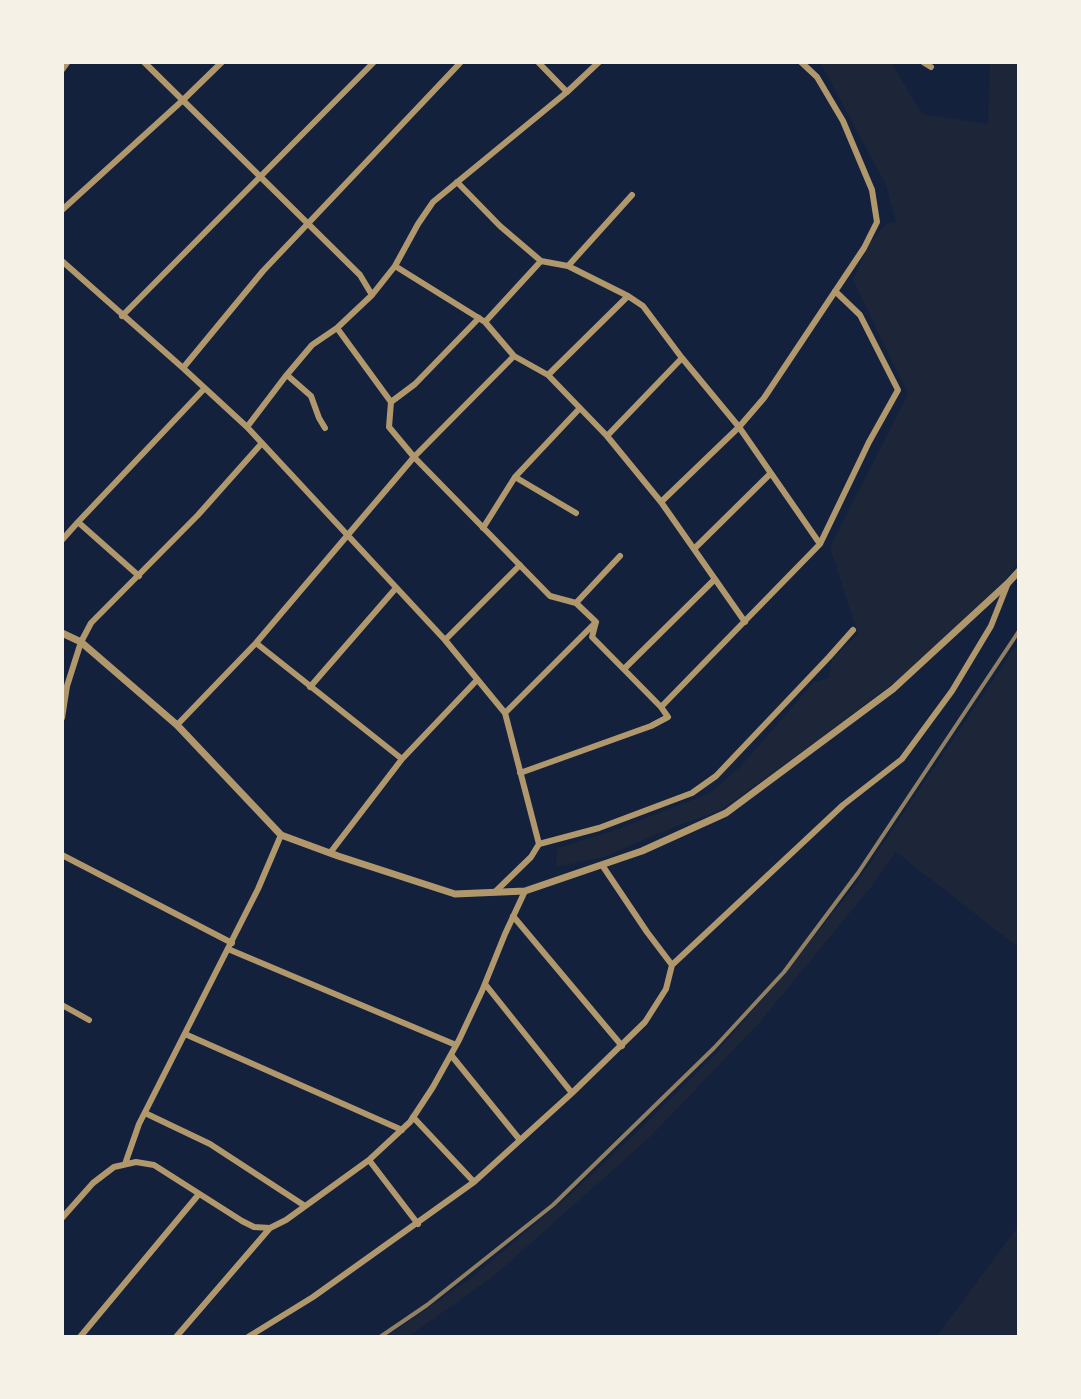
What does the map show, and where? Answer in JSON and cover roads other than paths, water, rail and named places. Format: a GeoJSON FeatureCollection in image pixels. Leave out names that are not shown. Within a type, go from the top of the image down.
{"type":"FeatureCollection","features":[{"type":"Feature","properties":{"kind":"street"},"geometry":{"type":"LineString","coordinates":[[62,69],[67,62]]}},
{"type":"Feature","properties":{"kind":"street"},"geometry":{"type":"LineString","coordinates":[[144,62],[360,275],[372,295]]}},
{"type":"Feature","properties":{"kind":"street"},"geometry":{"type":"LineString","coordinates":[[62,210],[222,62]]}},
{"type":"Feature","properties":{"kind":"street"},"geometry":{"type":"LineString","coordinates":[[122,316],[374,62]]}},
{"type":"Feature","properties":{"kind":"street"},"geometry":{"type":"LineString","coordinates":[[183,368],[238,300],[461,62]]}},
{"type":"Feature","properties":{"kind":"street"},"geometry":{"type":"LineString","coordinates":[[538,62],[567,92]]}},
{"type":"Feature","properties":{"kind":"street"},"geometry":{"type":"LineString","coordinates":[[247,427],[312,345],[337,328],[372,295],[395,266],[433,202],[599,62]]}},
{"type":"Feature","properties":{"kind":"street"},"geometry":{"type":"LineString","coordinates":[[661,502],[739,427],[764,398],[864,248],[877,222],[872,190],[843,121],[817,77],[801,62]]}},
{"type":"Feature","properties":{"kind":"street"},"geometry":{"type":"LineString","coordinates":[[923,62],[931,67]]}},
{"type":"Feature","properties":{"kind":"street"},"geometry":{"type":"LineString","coordinates":[[457,182],[500,226],[541,261],[568,266],[643,306],[739,427],[820,544]]}},
{"type":"Feature","properties":{"kind":"street"},"geometry":{"type":"LineString","coordinates":[[568,266],[632,195]]}},
{"type":"Feature","properties":{"kind":"street"},"geometry":{"type":"LineString","coordinates":[[62,261],[247,427],[445,640],[505,713],[539,844]]}},
{"type":"Feature","properties":{"kind":"street"},"geometry":{"type":"LineString","coordinates":[[391,402],[415,384],[541,261]]}},
{"type":"Feature","properties":{"kind":"street"},"geometry":{"type":"LineString","coordinates":[[395,266],[482,320],[514,356],[548,375],[607,436],[661,502],[745,622]]}},
{"type":"Feature","properties":{"kind":"street"},"geometry":{"type":"LineString","coordinates":[[661,707],[820,544],[898,390],[860,315],[835,291]]}},
{"type":"Feature","properties":{"kind":"street"},"geometry":{"type":"LineString","coordinates":[[548,375],[628,296]]}},
{"type":"Feature","properties":{"kind":"street"},"geometry":{"type":"LineString","coordinates":[[337,328],[391,402],[389,427],[414,457],[550,596],[576,603],[596,622]]}},
{"type":"Feature","properties":{"kind":"street"},"geometry":{"type":"LineString","coordinates":[[177,725],[256,643],[414,457],[514,356]]}},
{"type":"Feature","properties":{"kind":"street"},"geometry":{"type":"LineString","coordinates":[[607,436],[682,358]]}},
{"type":"Feature","properties":{"kind":"street"},"geometry":{"type":"LineString","coordinates":[[287,375],[311,396],[325,428]]}},
{"type":"Feature","properties":{"kind":"street"},"geometry":{"type":"LineString","coordinates":[[62,540],[204,389]]}},
{"type":"Feature","properties":{"kind":"street"},"geometry":{"type":"LineString","coordinates":[[483,528],[515,477],[580,408]]}},
{"type":"Feature","properties":{"kind":"street"},"geometry":{"type":"LineString","coordinates":[[62,718],[67,686],[81,642],[91,623],[198,515],[262,443]]}},
{"type":"Feature","properties":{"kind":"street"},"geometry":{"type":"LineString","coordinates":[[694,549],[770,474]]}},
{"type":"Feature","properties":{"kind":"street"},"geometry":{"type":"LineString","coordinates":[[515,477],[576,513]]}},
{"type":"Feature","properties":{"kind":"street"},"geometry":{"type":"LineString","coordinates":[[78,522],[139,576]]}},
{"type":"Feature","properties":{"kind":"street"},"geometry":{"type":"LineString","coordinates":[[576,603],[620,556]]}},
{"type":"Feature","properties":{"kind":"street"},"geometry":{"type":"LineString","coordinates":[[445,640],[520,565]]}},
{"type":"Feature","properties":{"kind":"street"},"geometry":{"type":"LineString","coordinates":[[62,633],[81,642],[177,725],[281,835],[455,894],[525,891],[642,851],[726,813],[893,689],[1019,571]]}},
{"type":"Feature","properties":{"kind":"street"},"geometry":{"type":"LineString","coordinates":[[624,669],[715,579]]}},
{"type":"Feature","properties":{"kind":"street"},"geometry":{"type":"LineString","coordinates":[[248,1337],[313,1297],[474,1182],[622,1046],[645,1022],[666,989],[672,965],[843,805],[902,759],[952,691],[976,652],[991,626],[1008,583]]}},
{"type":"Feature","properties":{"kind":"street"},"geometry":{"type":"LineString","coordinates":[[310,687],[396,588]]}},
{"type":"Feature","properties":{"kind":"street"},"geometry":{"type":"LineString","coordinates":[[520,773],[651,726],[668,717],[592,637],[596,622]]}},
{"type":"Feature","properties":{"kind":"street"},"geometry":{"type":"LineString","coordinates":[[505,713],[596,622]]}},
{"type":"Feature","properties":{"kind":"street"},"geometry":{"type":"LineString","coordinates":[[495,892],[531,857],[539,844],[599,828],[692,793],[716,776],[853,630]]}},
{"type":"Feature","properties":{"kind":"street"},"geometry":{"type":"LineString","coordinates":[[256,643],[402,759]]}},
{"type":"Feature","properties":{"kind":"street"},"geometry":{"type":"LineString","coordinates":[[330,853],[402,759],[477,680]]}},
{"type":"Feature","properties":{"kind":"street"},"geometry":{"type":"LineString","coordinates":[[125,1164],[145,1113],[258,889],[281,835]]}},
{"type":"Feature","properties":{"kind":"street"},"geometry":{"type":"LineString","coordinates":[[62,855],[230,946],[456,1045]]}},
{"type":"Feature","properties":{"kind":"street"},"geometry":{"type":"LineString","coordinates":[[602,865],[672,965]]}},
{"type":"Feature","properties":{"kind":"street"},"geometry":{"type":"LineString","coordinates":[[176,1337],[270,1228],[286,1220],[369,1160],[413,1117],[456,1045],[525,891]]}},
{"type":"Feature","properties":{"kind":"street"},"geometry":{"type":"LineString","coordinates":[[513,916],[622,1046]]}},
{"type":"Feature","properties":{"kind":"street"},"geometry":{"type":"LineString","coordinates":[[485,984],[572,1093]]}},
{"type":"Feature","properties":{"kind":"street"},"geometry":{"type":"LineString","coordinates":[[62,1005],[89,1020]]}},
{"type":"Feature","properties":{"kind":"street"},"geometry":{"type":"LineString","coordinates":[[185,1034],[402,1130]]}},
{"type":"Feature","properties":{"kind":"street"},"geometry":{"type":"LineString","coordinates":[[451,1055],[520,1140]]}},
{"type":"Feature","properties":{"kind":"street"},"geometry":{"type":"LineString","coordinates":[[145,1113],[210,1144],[305,1206]]}},
{"type":"Feature","properties":{"kind":"street"},"geometry":{"type":"LineString","coordinates":[[413,1117],[474,1182]]}},
{"type":"Feature","properties":{"kind":"street"},"geometry":{"type":"LineString","coordinates":[[369,1160],[418,1224]]}},
{"type":"Feature","properties":{"kind":"street"},"geometry":{"type":"LineString","coordinates":[[62,1218],[93,1183],[114,1167],[136,1162],[154,1165],[254,1227],[270,1228]]}},
{"type":"Feature","properties":{"kind":"street"},"geometry":{"type":"LineString","coordinates":[[80,1337],[199,1194]]}},
{"type":"Feature","properties":{"kind":"railway"},"geometry":{"type":"LineString","coordinates":[[380,1337],[427,1305],[553,1205],[714,1048],[784,972],[858,873],[1019,631]]}}]}
